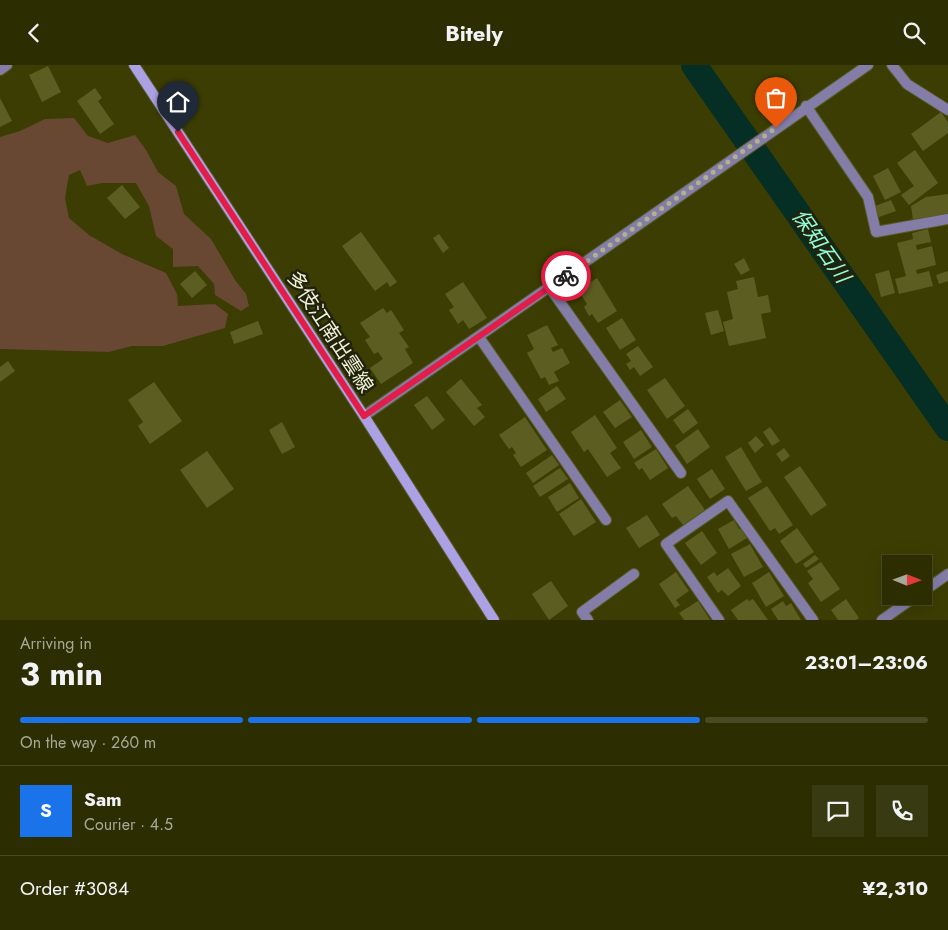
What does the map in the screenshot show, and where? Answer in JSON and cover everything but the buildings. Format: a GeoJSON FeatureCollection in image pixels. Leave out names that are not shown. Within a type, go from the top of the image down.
{"type":"FeatureCollection","features":[{"type":"Feature","properties":{"kind":"main road","name":"多伎江南出雲線"},"geometry":{"type":"LineString","coordinates":[[134,65],[364,416],[494,620]]}},
{"type":"Feature","properties":{"kind":"street"},"geometry":{"type":"LineString","coordinates":[[0,70],[7,65]]}},
{"type":"Feature","properties":{"kind":"street"},"geometry":{"type":"LineString","coordinates":[[364,416],[868,65]]}},
{"type":"Feature","properties":{"kind":"street"},"geometry":{"type":"LineString","coordinates":[[892,65],[908,84],[948,111]]}},
{"type":"Feature","properties":{"kind":"street"},"geometry":{"type":"LineString","coordinates":[[806,107],[868,197],[876,232],[948,219]]}},
{"type":"Feature","properties":{"kind":"street"},"geometry":{"type":"LineString","coordinates":[[550,287],[681,473]]}},
{"type":"Feature","properties":{"kind":"street"},"geometry":{"type":"LineString","coordinates":[[479,337],[606,520]]}},
{"type":"Feature","properties":{"kind":"street"},"geometry":{"type":"LineString","coordinates":[[719,620],[666,544],[728,501],[813,620]]}},
{"type":"Feature","properties":{"kind":"street"},"geometry":{"type":"LineString","coordinates":[[588,620],[582,612],[634,574]]}},
{"type":"Feature","properties":{"kind":"street"},"geometry":{"type":"LineString","coordinates":[[932,585],[948,574]]}},
{"type":"Feature","properties":{"kind":"street"},"geometry":{"type":"LineString","coordinates":[[882,620],[903,605]]}},
{"type":"Feature","properties":{"kind":"shaded area"},"geometry":{"type":"Polygon","coordinates":[[[74,118],[88,136],[108,143],[135,135],[158,172],[176,186],[184,214],[211,239],[235,280],[246,294],[249,306],[241,311],[215,295],[214,284],[198,266],[173,267],[173,249],[156,236],[149,206],[136,183],[102,183],[87,186],[80,170],[69,175],[65,198],[69,218],[89,235],[122,254],[166,273],[177,294],[178,306],[215,304],[228,314],[225,328],[163,346],[132,346],[109,352],[0,349],[0,137],[20,131],[45,119],[74,118]]]}},
{"type":"Feature","properties":{"kind":"waterway","name":"保知石川"},"geometry":{"type":"LineString","coordinates":[[694,65],[948,428]]}},
{"type":"Feature","properties":{"kind":"way so far"},"geometry":{"type":"LineString","coordinates":[[566,276],[776,128]]}},
{"type":"Feature","properties":{"kind":"route"},"geometry":{"type":"LineString","coordinates":[[178,132],[364,416],[566,276]]}}]}
